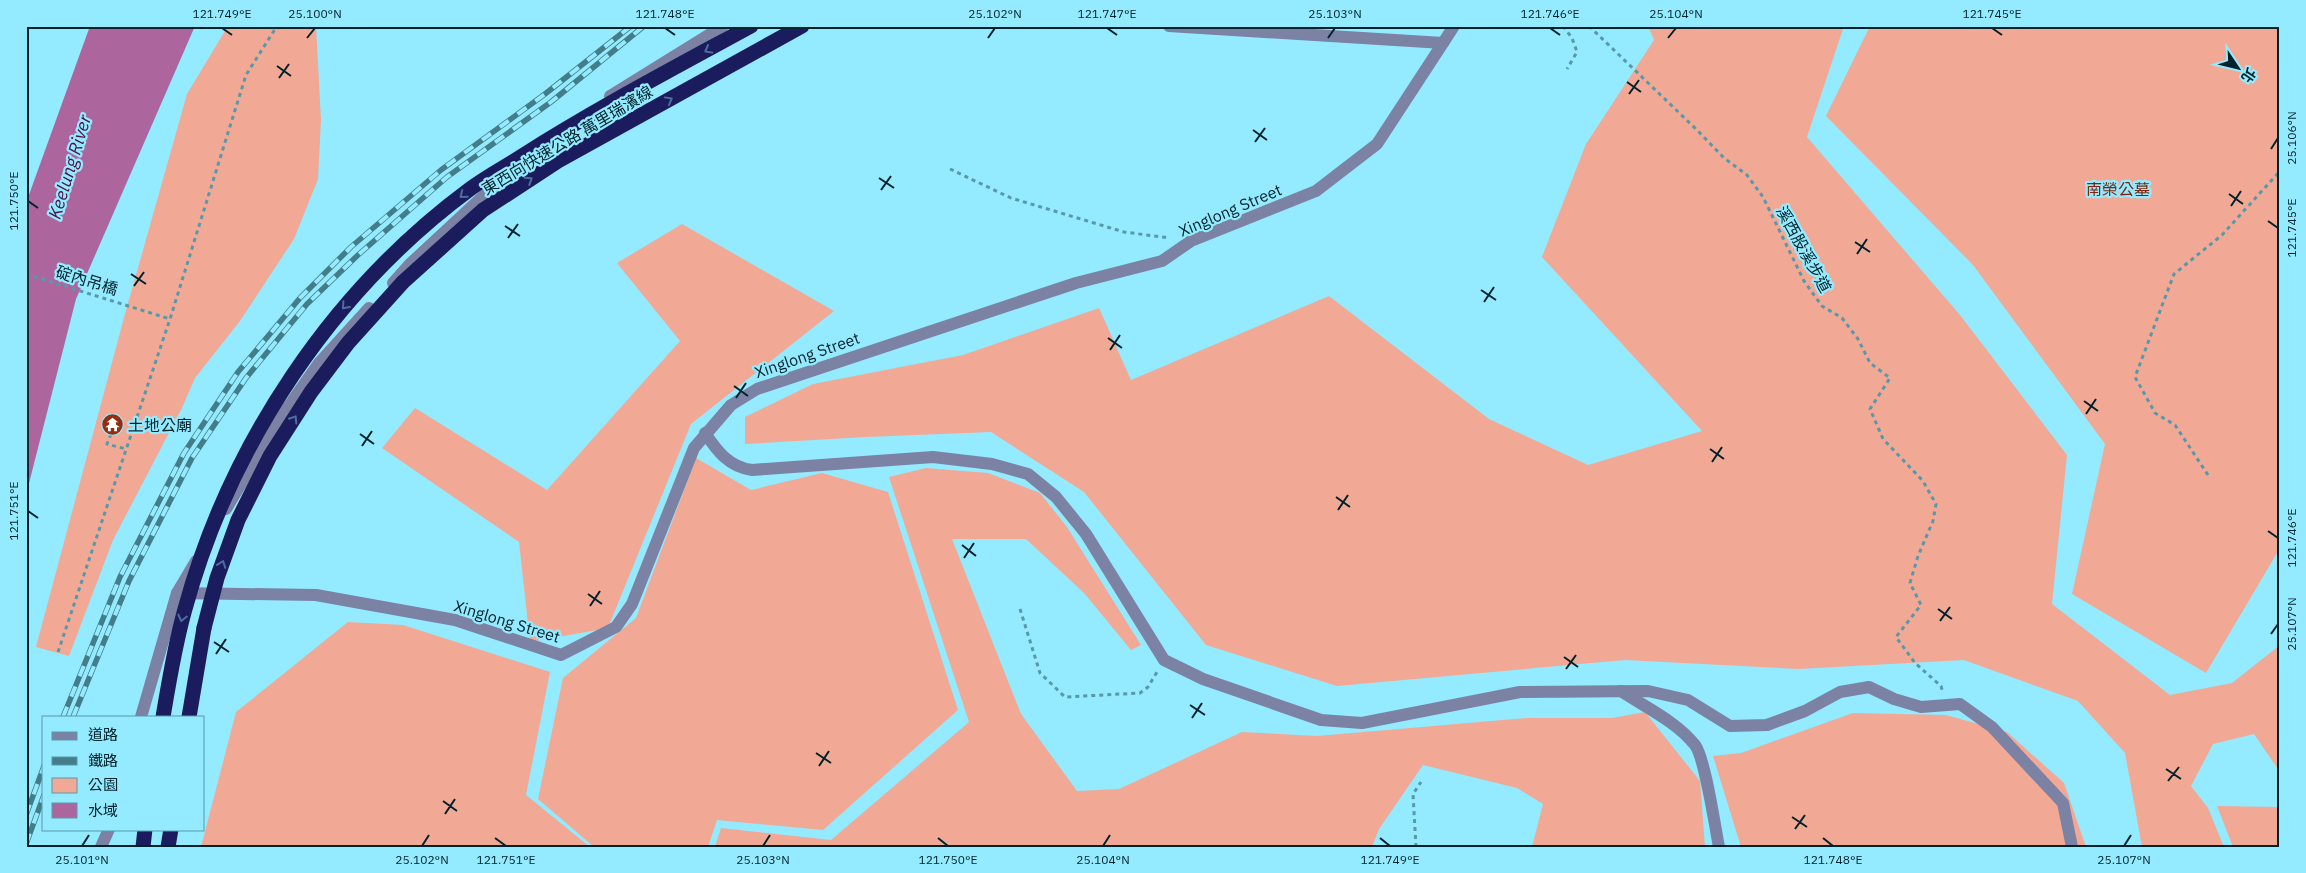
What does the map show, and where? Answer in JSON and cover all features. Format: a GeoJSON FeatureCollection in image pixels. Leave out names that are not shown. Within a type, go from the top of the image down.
{"type":"FeatureCollection","features":[{"type":"Feature","properties":{"kind":"highway","name":"東西向快速公路 萬里瑞濱線"},"geometry":{"type":"LineString","coordinates":[[163,716],[171,666],[185,609],[200,558],[222,504],[250,446],[284,388],[332,320],[397,249],[470,189],[567,127],[751,26]]}},
{"type":"Feature","properties":{"kind":"highway","name":"東西向快速公路 萬里瑞濱線"},"geometry":{"type":"LineString","coordinates":[[189,716],[204,628],[217,578],[238,520],[270,456],[312,392],[348,343],[403,282],[483,210],[558,161],[802,26]]}},
{"type":"Feature","properties":{"kind":"highway"},"geometry":{"type":"LineString","coordinates":[[143,847],[145,830]]}},
{"type":"Feature","properties":{"kind":"highway"},"geometry":{"type":"LineString","coordinates":[[168,847],[171,830]]}},
{"type":"Feature","properties":{"kind":"street"},"geometry":{"type":"LineString","coordinates":[[141,716],[177,593],[277,423],[319,363],[410,264],[557,128],[723,26]]}},
{"type":"Feature","properties":{"kind":"street"},"geometry":{"type":"LineString","coordinates":[[1169,26],[1443,42]]}},
{"type":"Feature","properties":{"kind":"street","name":"Xinglong Street"},"geometry":{"type":"LineString","coordinates":[[177,593],[316,595],[455,620],[561,655],[616,627],[632,604],[689,457],[705,434],[732,404],[756,389],[1076,283],[1162,262],[1191,241],[1316,192],[1377,144],[1454,26]]}},
{"type":"Feature","properties":{"kind":"street"},"geometry":{"type":"LineString","coordinates":[[705,434],[715,448],[732,464],[747,469],[933,457],[992,464],[1028,474],[1056,497],[1086,534],[1164,660],[1203,679],[1274,706],[1321,720],[1362,724],[1520,692],[1648,691],[1688,700],[1730,726],[1766,725],[1805,711],[1840,692],[1868,687],[1894,699],[1920,707],[1960,704],[1992,727],[2063,802],[2072,847]]}},
{"type":"Feature","properties":{"kind":"street"},"geometry":{"type":"LineString","coordinates":[[1621,691],[1682,731],[1697,747],[1702,762],[1719,847]]}},
{"type":"Feature","properties":{"kind":"street"},"geometry":{"type":"LineString","coordinates":[[101,847],[109,830]]}},
{"type":"Feature","properties":{"kind":"path"},"geometry":{"type":"LineString","coordinates":[[58,652],[170,318],[246,74],[277,26]]}},
{"type":"Feature","properties":{"kind":"path"},"geometry":{"type":"LineString","coordinates":[[1563,26],[1572,38],[1577,52],[1567,69]]}},
{"type":"Feature","properties":{"kind":"path","name":"溪西股溪步道"},"geometry":{"type":"LineString","coordinates":[[1589,26],[1724,158],[1747,175],[1763,197],[1808,287],[1822,306],[1842,318],[1858,339],[1870,363],[1890,378],[1870,409],[1883,439],[1923,481],[1936,504],[1933,521],[1918,556],[1910,583],[1921,605],[1896,637],[1915,663],[1941,686],[1948,705]]}},
{"type":"Feature","properties":{"kind":"path"},"geometry":{"type":"LineString","coordinates":[[950,169],[1011,198],[1124,232],[1191,241]]}},
{"type":"Feature","properties":{"kind":"path"},"geometry":{"type":"LineString","coordinates":[[2208,475],[2175,426],[2155,413],[2135,377],[2174,274],[2222,235],[2280,171]]}},
{"type":"Feature","properties":{"kind":"path","name":"碇內吊橋"},"geometry":{"type":"LineString","coordinates":[[26,274],[170,318]]}},
{"type":"Feature","properties":{"kind":"path"},"geometry":{"type":"LineString","coordinates":[[111,434],[107,444],[126,449]]}},
{"type":"Feature","properties":{"kind":"path"},"geometry":{"type":"LineString","coordinates":[[1020,609],[1040,673],[1065,697],[1140,693],[1148,687],[1164,660]]}},
{"type":"Feature","properties":{"kind":"path"},"geometry":{"type":"LineString","coordinates":[[1416,847],[1413,794],[1422,782]]}},
{"type":"Feature","properties":{"kind":"green space"},"geometry":{"type":"Polygon","coordinates":[[[228,26],[316,26],[321,120],[318,179],[294,239],[240,321],[195,378],[182,408],[113,540],[69,656],[36,647],[125,314],[187,94],[228,26]]]}},
{"type":"Feature","properties":{"kind":"green space"},"geometry":{"type":"Polygon","coordinates":[[[1648,26],[1844,26],[1807,137],[1960,315],[2067,455],[2052,604],[2170,695],[2232,683],[2280,645],[2280,772],[2254,734],[2213,744],[2191,786],[2208,808],[2224,847],[2142,847],[2125,753],[2078,701],[1964,660],[1798,669],[1625,660],[1337,686],[1206,645],[1084,492],[991,432],[745,444],[745,417],[813,384],[963,355],[1099,308],[1131,380],[1329,296],[1489,419],[1588,465],[1702,431],[1542,257],[1586,144],[1654,40],[1648,26]]]}},
{"type":"Feature","properties":{"kind":"green space","name":"南榮公墓"},"geometry":{"type":"Polygon","coordinates":[[[1870,26],[2280,26],[2280,548],[2206,673],[2072,594],[2105,444],[1973,265],[1826,116],[1870,26]]]}},
{"type":"Feature","properties":{"kind":"green space"},"geometry":{"type":"Polygon","coordinates":[[[682,224],[834,311],[691,424],[608,628],[530,642],[519,542],[382,448],[415,408],[547,490],[680,341],[617,263],[682,224]]]}},
{"type":"Feature","properties":{"kind":"green space"},"geometry":{"type":"Polygon","coordinates":[[[696,458],[751,490],[822,473],[888,492],[958,710],[823,830],[717,820],[708,847],[594,847],[538,799],[563,678],[636,618],[696,458]]]}},
{"type":"Feature","properties":{"kind":"green space"},"geometry":{"type":"Polygon","coordinates":[[[926,468],[988,473],[1040,493],[1067,527],[1141,645],[1131,650],[1084,593],[1026,539],[952,539],[1021,714],[1077,791],[1119,789],[1242,732],[1317,736],[1526,718],[1612,718],[1645,712],[1700,781],[1705,847],[1532,847],[1543,804],[1517,788],[1423,765],[1379,829],[1372,847],[715,847],[721,828],[831,840],[969,722],[889,477],[926,468]]]}},
{"type":"Feature","properties":{"kind":"green space"},"geometry":{"type":"Polygon","coordinates":[[[348,622],[403,625],[550,672],[526,795],[590,847],[201,847],[236,712],[348,622]]]}},
{"type":"Feature","properties":{"kind":"green space"},"geometry":{"type":"Polygon","coordinates":[[[1853,713],[1946,715],[2007,732],[2064,783],[2086,847],[1741,847],[1713,756],[1741,753],[1853,713]]]}},
{"type":"Feature","properties":{"kind":"green space"},"geometry":{"type":"Polygon","coordinates":[[[2217,806],[2280,807],[2280,847],[2233,847],[2217,806]]]}},
{"type":"Feature","properties":{"kind":"water","name":"Keelung River"},"geometry":{"type":"Polygon","coordinates":[[[90,26],[195,26],[76,299],[26,495],[26,203],[90,26]]]}},
{"type":"Feature","properties":{"kind":"railway"},"geometry":{"type":"LineString","coordinates":[[63,716],[120,577],[184,453],[238,372],[300,298],[351,247],[441,170],[545,94],[631,26]]}},
{"type":"Feature","properties":{"kind":"railway"},"geometry":{"type":"LineString","coordinates":[[73,716],[129,581],[192,458],[246,378],[307,304],[358,255],[447,177],[551,102],[644,26]]}},
{"type":"Feature","properties":{"kind":"railway"},"geometry":{"type":"LineString","coordinates":[[26,815],[42,771]]}},
{"type":"Feature","properties":{"kind":"railway"},"geometry":{"type":"LineString","coordinates":[[26,844],[42,800]]}},
{"type":"Feature","properties":{"kind":"place","name":"土地公廟"},"geometry":{"type":"Point","coordinates":[112,425]}}]}
